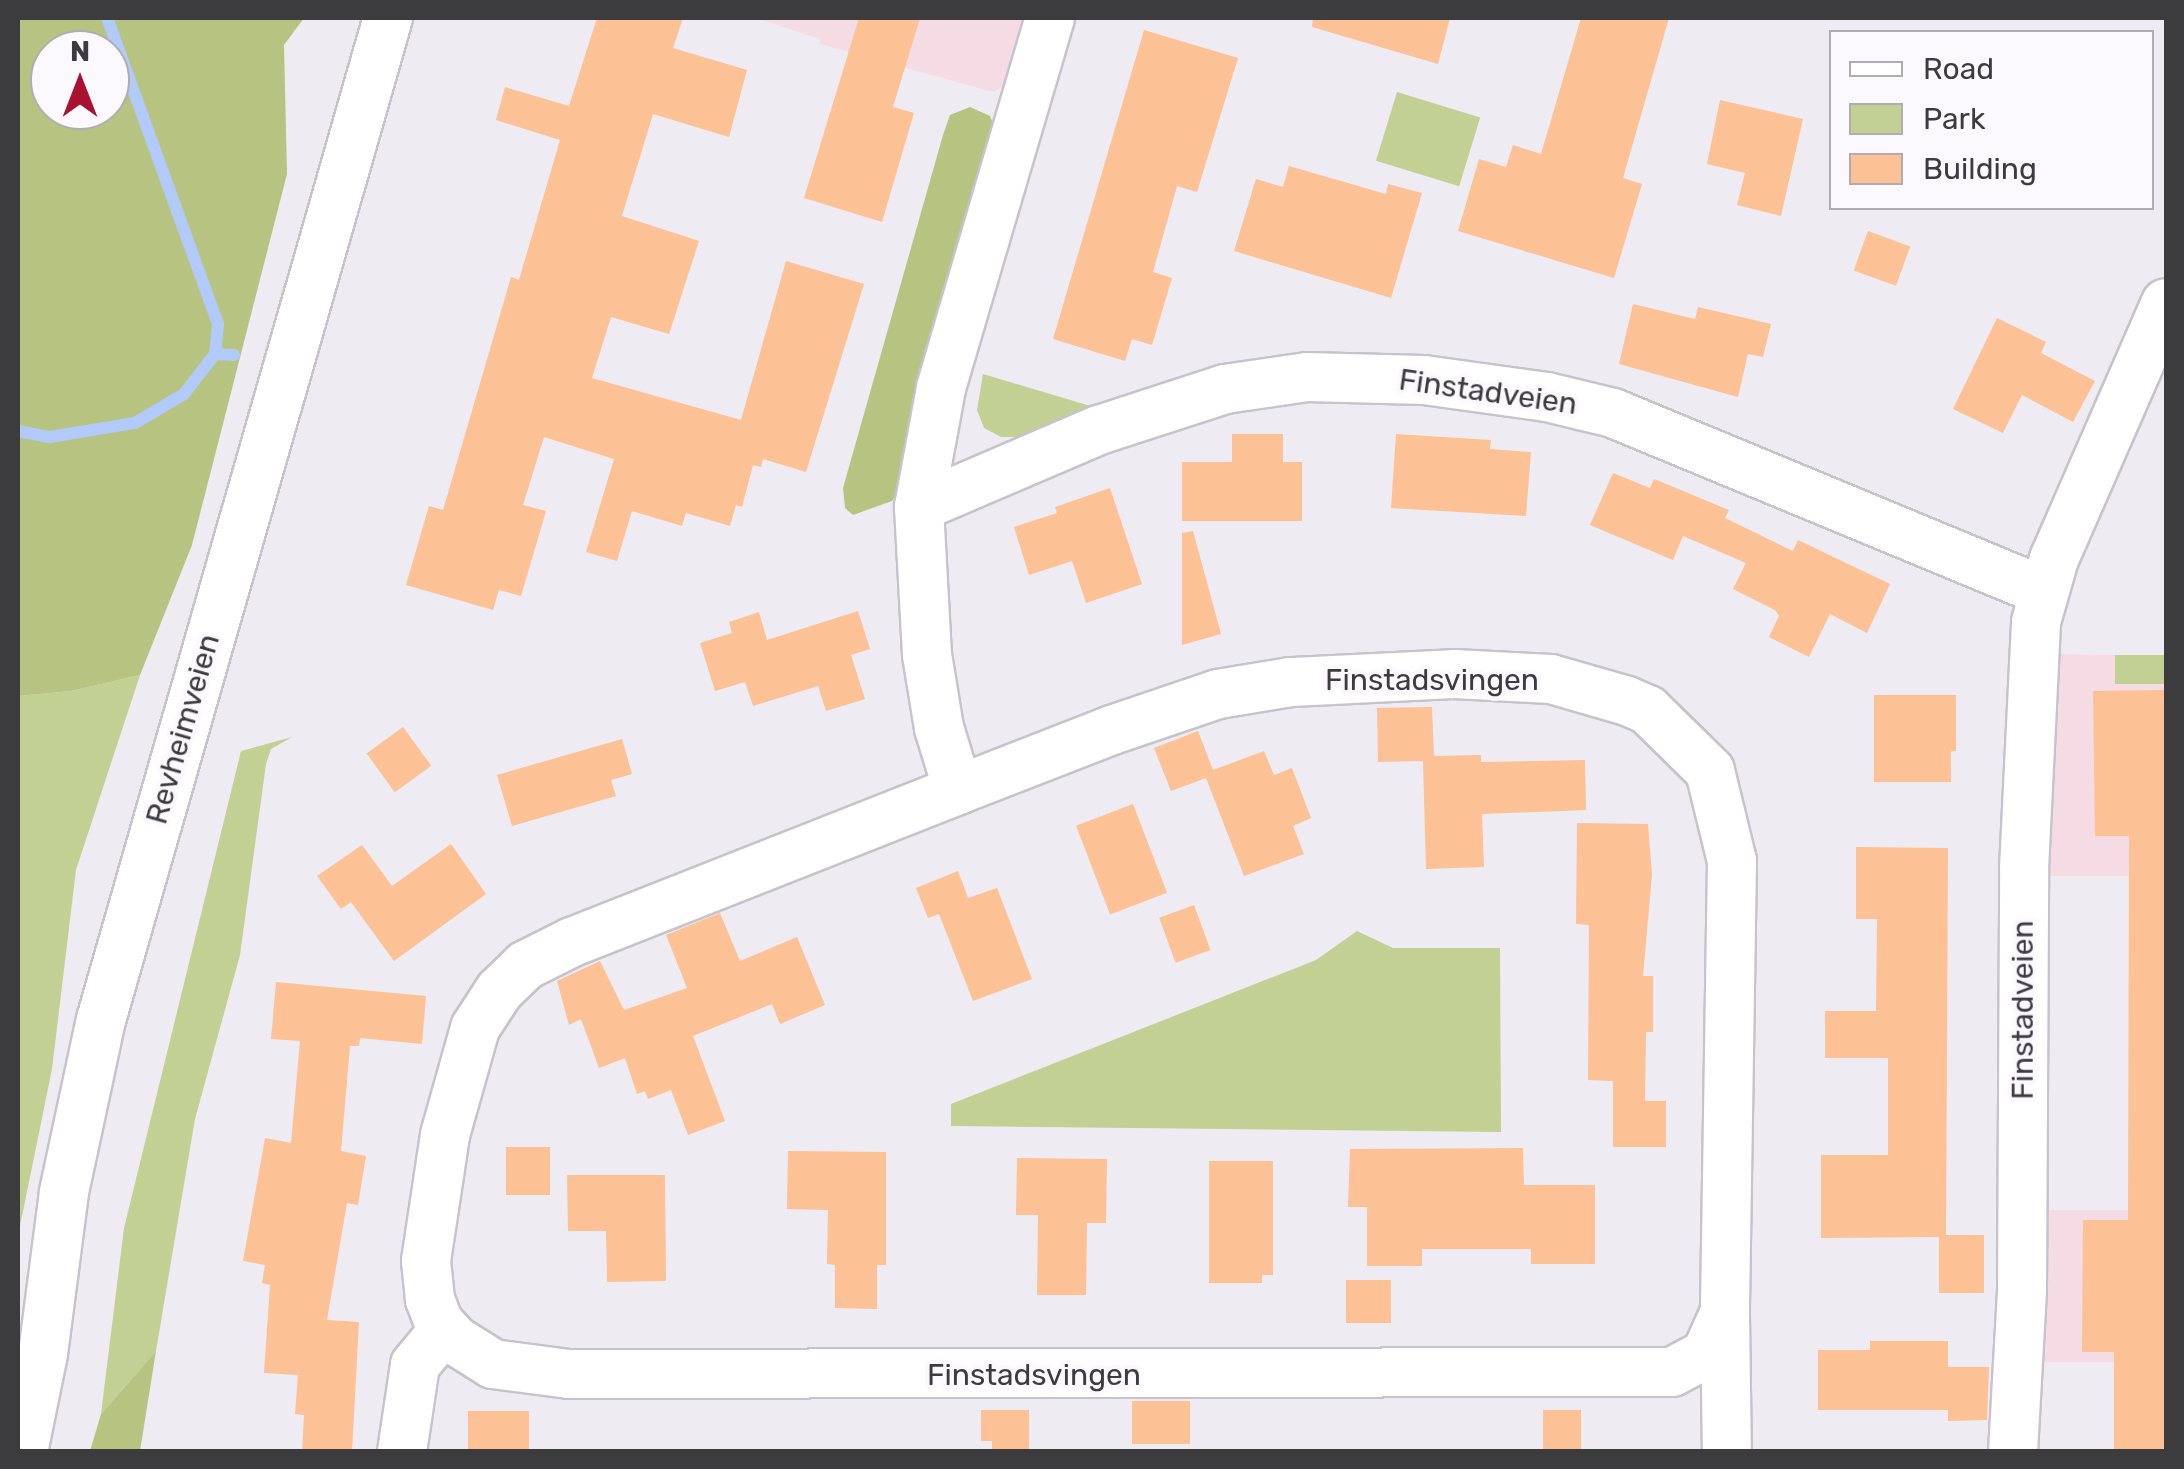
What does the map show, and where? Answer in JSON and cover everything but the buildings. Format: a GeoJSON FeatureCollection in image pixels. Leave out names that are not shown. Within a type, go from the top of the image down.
{"type":"FeatureCollection","features":[{"type":"Feature","properties":{"kind":"street","name":"Revheimveien"},"geometry":{"type":"LineString","coordinates":[[23,1452],[43,1354],[64,1192],[101,1020],[388,18]]}},
{"type":"Feature","properties":{"kind":"street"},"geometry":{"type":"LineString","coordinates":[[958,790],[939,728],[927,656],[920,506],[941,388],[1050,18]]}},
{"type":"Feature","properties":{"kind":"street","name":"Finstadveien"},"geometry":{"type":"LineString","coordinates":[[2013,1452],[2022,1289],[2024,868],[2034,647],[2043,591],[2166,303]]}},
{"type":"Feature","properties":{"kind":"street","name":"Finstadveien"},"geometry":{"type":"LineString","coordinates":[[920,506],[1099,430],[1225,390],[1306,378],[1424,380],[1548,396],[1614,413],[2043,591]]}},
{"type":"Feature","properties":{"kind":"street","name":"Finstadsvingen"},"geometry":{"type":"LineString","coordinates":[[1725,1312],[1706,1354],[1672,1372],[556,1374],[494,1364],[444,1330],[434,1314],[426,1261],[440,1163],[475,1028],[513,976],[572,942],[1112,730],[1218,694],[1291,682],[1454,674],[1551,680],[1593,688],[1648,710],[1710,771],[1732,861],[1725,1312],[1727,1452]]}},
{"type":"Feature","properties":{"kind":"street"},"geometry":{"type":"LineString","coordinates":[[402,1452],[416,1365],[444,1330]]}},
{"type":"Feature","properties":{"kind":"shaded area"},"geometry":{"type":"Polygon","coordinates":[[[757,18],[1029,18],[1006,85],[993,92],[820,44],[820,39],[757,18]]]}},
{"type":"Feature","properties":{"kind":"shaded area"},"geometry":{"type":"Polygon","coordinates":[[[2044,654],[2115,655],[2116,684],[2166,684],[2166,876],[2038,876],[2044,654]]]}},
{"type":"Feature","properties":{"kind":"shaded area"},"geometry":{"type":"Polygon","coordinates":[[[2037,1210],[2166,1210],[2166,1362],[2037,1362],[2037,1210]]]}},
{"type":"Feature","properties":{"kind":"green space"},"geometry":{"type":"Polygon","coordinates":[[[18,18],[304,18],[284,45],[287,174],[192,545],[140,675],[71,691],[18,696],[18,18]]]}},
{"type":"Feature","properties":{"kind":"green space"},"geometry":{"type":"Polygon","coordinates":[[[1397,92],[1480,117],[1459,186],[1376,161],[1397,92]]]}},
{"type":"Feature","properties":{"kind":"green space"},"geometry":{"type":"Polygon","coordinates":[[[970,107],[990,116],[994,126],[902,484],[892,501],[853,515],[845,508],[843,488],[943,135],[950,115],[970,107]]]}},
{"type":"Feature","properties":{"kind":"green space"},"geometry":{"type":"Polygon","coordinates":[[[983,374],[1097,408],[1022,437],[1001,437],[984,428],[977,410],[983,374]]]}},
{"type":"Feature","properties":{"kind":"green space"},"geometry":{"type":"Polygon","coordinates":[[[2115,655],[2166,655],[2166,684],[2115,684],[2115,655]]]}},
{"type":"Feature","properties":{"kind":"green space"},"geometry":{"type":"Polygon","coordinates":[[[140,675],[76,870],[52,1069],[20,1226],[18,696],[71,691],[140,675]]]}},
{"type":"Feature","properties":{"kind":"green space"},"geometry":{"type":"Polygon","coordinates":[[[292,737],[271,749],[266,764],[240,955],[195,1119],[156,1351],[101,1414],[124,1228],[241,751],[292,737]]]}},
{"type":"Feature","properties":{"kind":"green space"},"geometry":{"type":"Polygon","coordinates":[[[1357,931],[1393,948],[1500,948],[1501,1132],[951,1126],[951,1104],[1316,960],[1357,931]]]}},
{"type":"Feature","properties":{"kind":"green space"},"geometry":{"type":"Polygon","coordinates":[[[156,1351],[140,1451],[90,1451],[101,1414],[156,1351]]]}},
{"type":"Feature","properties":{"kind":"waterway"},"geometry":{"type":"LineString","coordinates":[[18,431],[50,437],[135,423],[184,394],[215,354],[218,324],[107,18]]}},
{"type":"Feature","properties":{"kind":"waterway"},"geometry":{"type":"LineString","coordinates":[[215,354],[234,355]]}}]}
